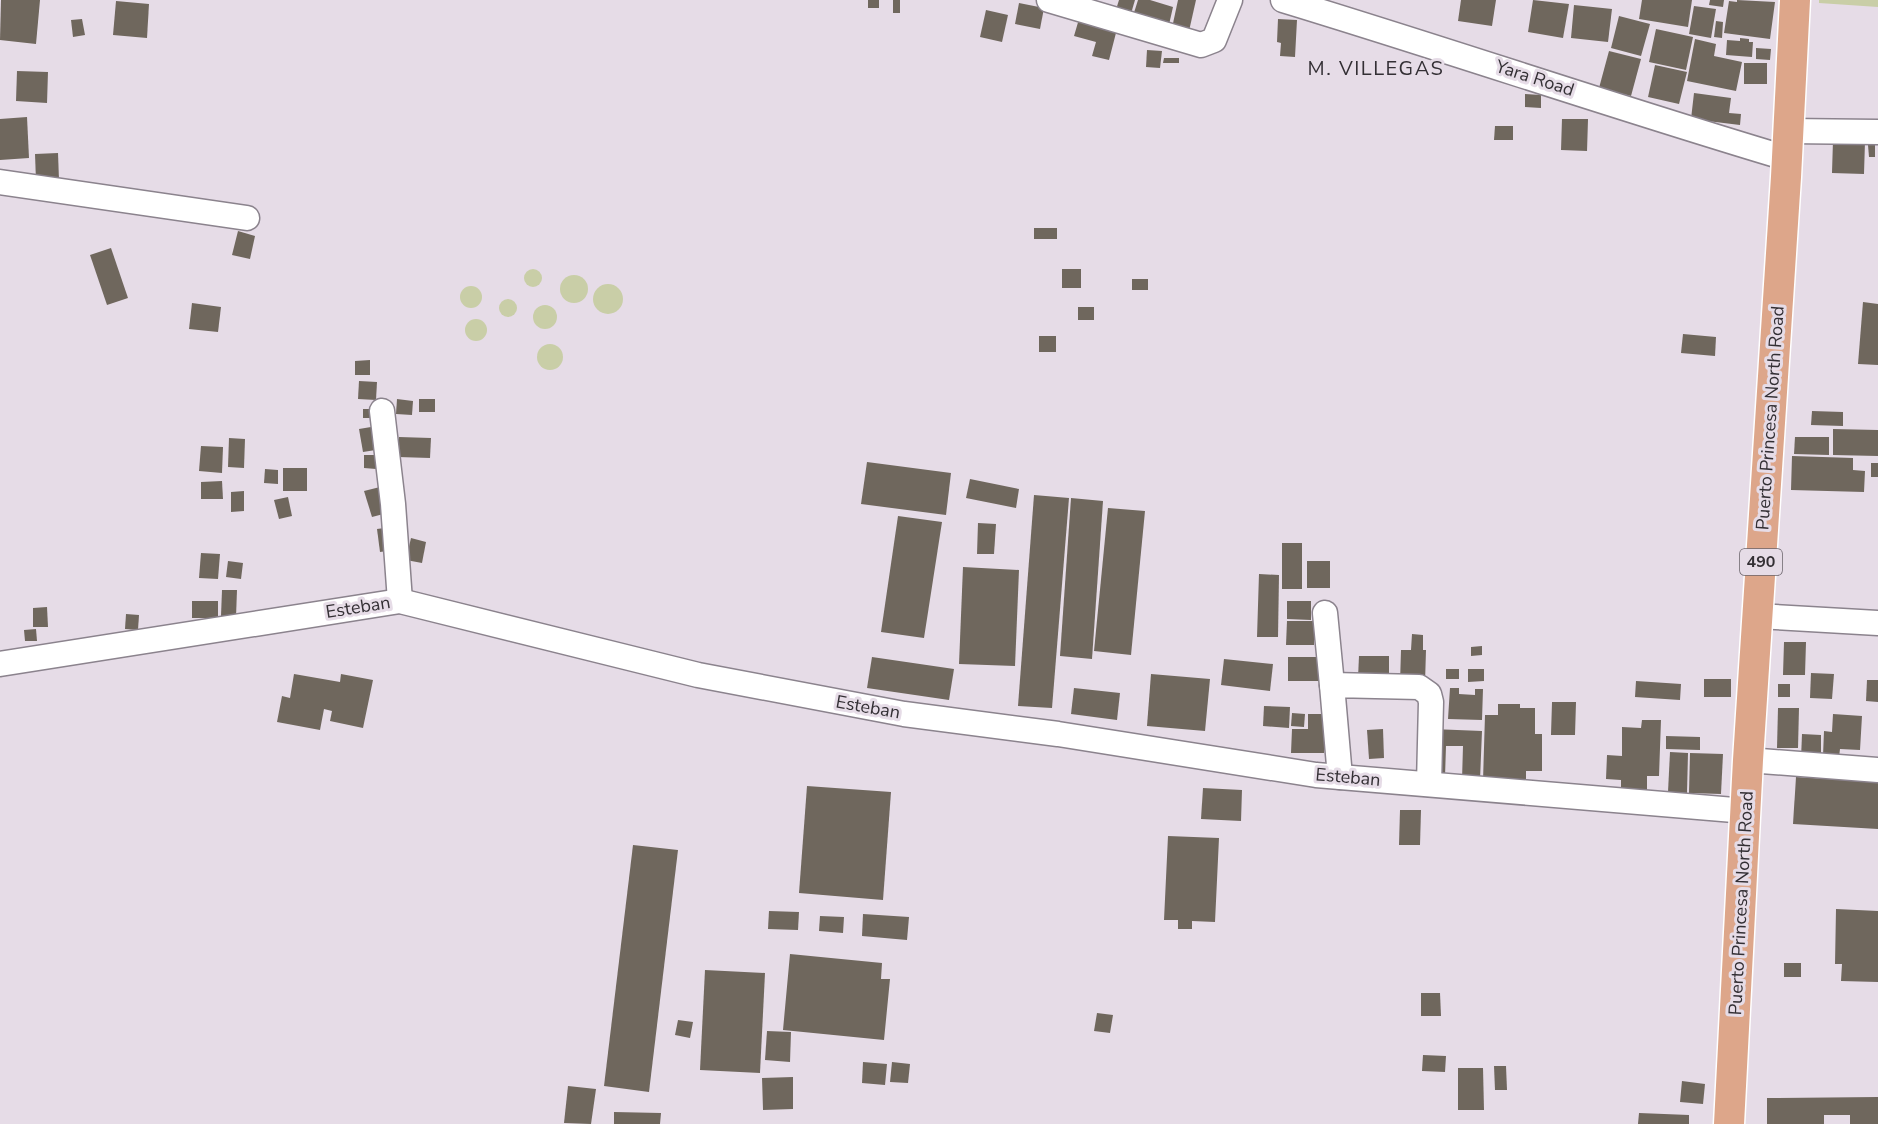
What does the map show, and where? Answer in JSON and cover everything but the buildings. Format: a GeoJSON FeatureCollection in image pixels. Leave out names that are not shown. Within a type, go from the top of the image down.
{"type":"FeatureCollection","features":[{"type":"Feature","properties":{"kind":"main road","name":"Puerto Princesa North Road"},"geometry":{"type":"LineString","coordinates":[[1729,1124],[1748,760],[1795,0]]}},
{"type":"Feature","properties":{"kind":"street"},"geometry":{"type":"LineString","coordinates":[[1049,0],[1201,45],[1214,40],[1230,0]]}},
{"type":"Feature","properties":{"kind":"street","name":"Yara Road"},"geometry":{"type":"LineString","coordinates":[[1283,0],[1703,133],[1787,144],[1878,132]]}},
{"type":"Feature","properties":{"kind":"street"},"geometry":{"type":"LineString","coordinates":[[0,182],[247,218]]}},
{"type":"Feature","properties":{"kind":"street"},"geometry":{"type":"LineString","coordinates":[[382,411],[393,504],[400,601]]}},
{"type":"Feature","properties":{"kind":"street","name":"Esteban"},"geometry":{"type":"LineString","coordinates":[[0,664],[400,601],[698,675],[904,714],[1058,734],[1304,773],[1746,811]]}},
{"type":"Feature","properties":{"kind":"street"},"geometry":{"type":"LineString","coordinates":[[1326,612],[1340,777]]}},
{"type":"Feature","properties":{"kind":"street"},"geometry":{"type":"LineString","coordinates":[[1757,616],[1878,622]]}},
{"type":"Feature","properties":{"kind":"street"},"geometry":{"type":"LineString","coordinates":[[1332,685],[1419,687],[1429,694],[1431,702],[1429,784]]}},
{"type":"Feature","properties":{"kind":"street"},"geometry":{"type":"LineString","coordinates":[[1748,760],[1878,770]]}},
{"type":"Feature","properties":{"kind":"green space"},"geometry":{"type":"Polygon","coordinates":[[[1819,0],[1878,0],[1878,7],[1819,3],[1819,0]]]}},
{"type":"Feature","properties":{"kind":"green space"},"geometry":{"type":"Polygon","coordinates":[[[533,269],[539,272],[542,278],[539,284],[533,287],[527,284],[524,278],[527,272],[533,269]]]}},
{"type":"Feature","properties":{"kind":"green space"},"geometry":{"type":"Polygon","coordinates":[[[574,275],[584,279],[588,289],[584,299],[574,303],[564,299],[560,289],[564,279],[574,275]]]}},
{"type":"Feature","properties":{"kind":"green space"},"geometry":{"type":"Polygon","coordinates":[[[608,284],[618,289],[623,299],[618,309],[608,314],[598,309],[593,299],[598,289],[608,284]]]}},
{"type":"Feature","properties":{"kind":"green space"},"geometry":{"type":"Polygon","coordinates":[[[471,286],[479,289],[482,297],[479,305],[471,308],[463,305],[460,297],[463,289],[471,286]]]}},
{"type":"Feature","properties":{"kind":"green space"},"geometry":{"type":"Polygon","coordinates":[[[508,299],[516,304],[517,308],[512,316],[508,317],[500,312],[499,308],[504,300],[508,299]]]}},
{"type":"Feature","properties":{"kind":"green space"},"geometry":{"type":"Polygon","coordinates":[[[545,305],[553,309],[557,317],[553,325],[545,329],[537,325],[533,317],[537,309],[545,305]]]}},
{"type":"Feature","properties":{"kind":"green space"},"geometry":{"type":"Polygon","coordinates":[[[472,319],[480,319],[487,326],[487,334],[480,341],[472,341],[465,334],[465,326],[472,319]]]}},
{"type":"Feature","properties":{"kind":"green space"},"geometry":{"type":"Polygon","coordinates":[[[550,344],[559,348],[563,357],[559,366],[550,370],[541,366],[537,357],[541,348],[550,344]]]}},
{"type":"Feature","properties":{"kind":"district","name":"M. VILLEGAS"},"geometry":{"type":"Point","coordinates":[1376,68]}}]}
